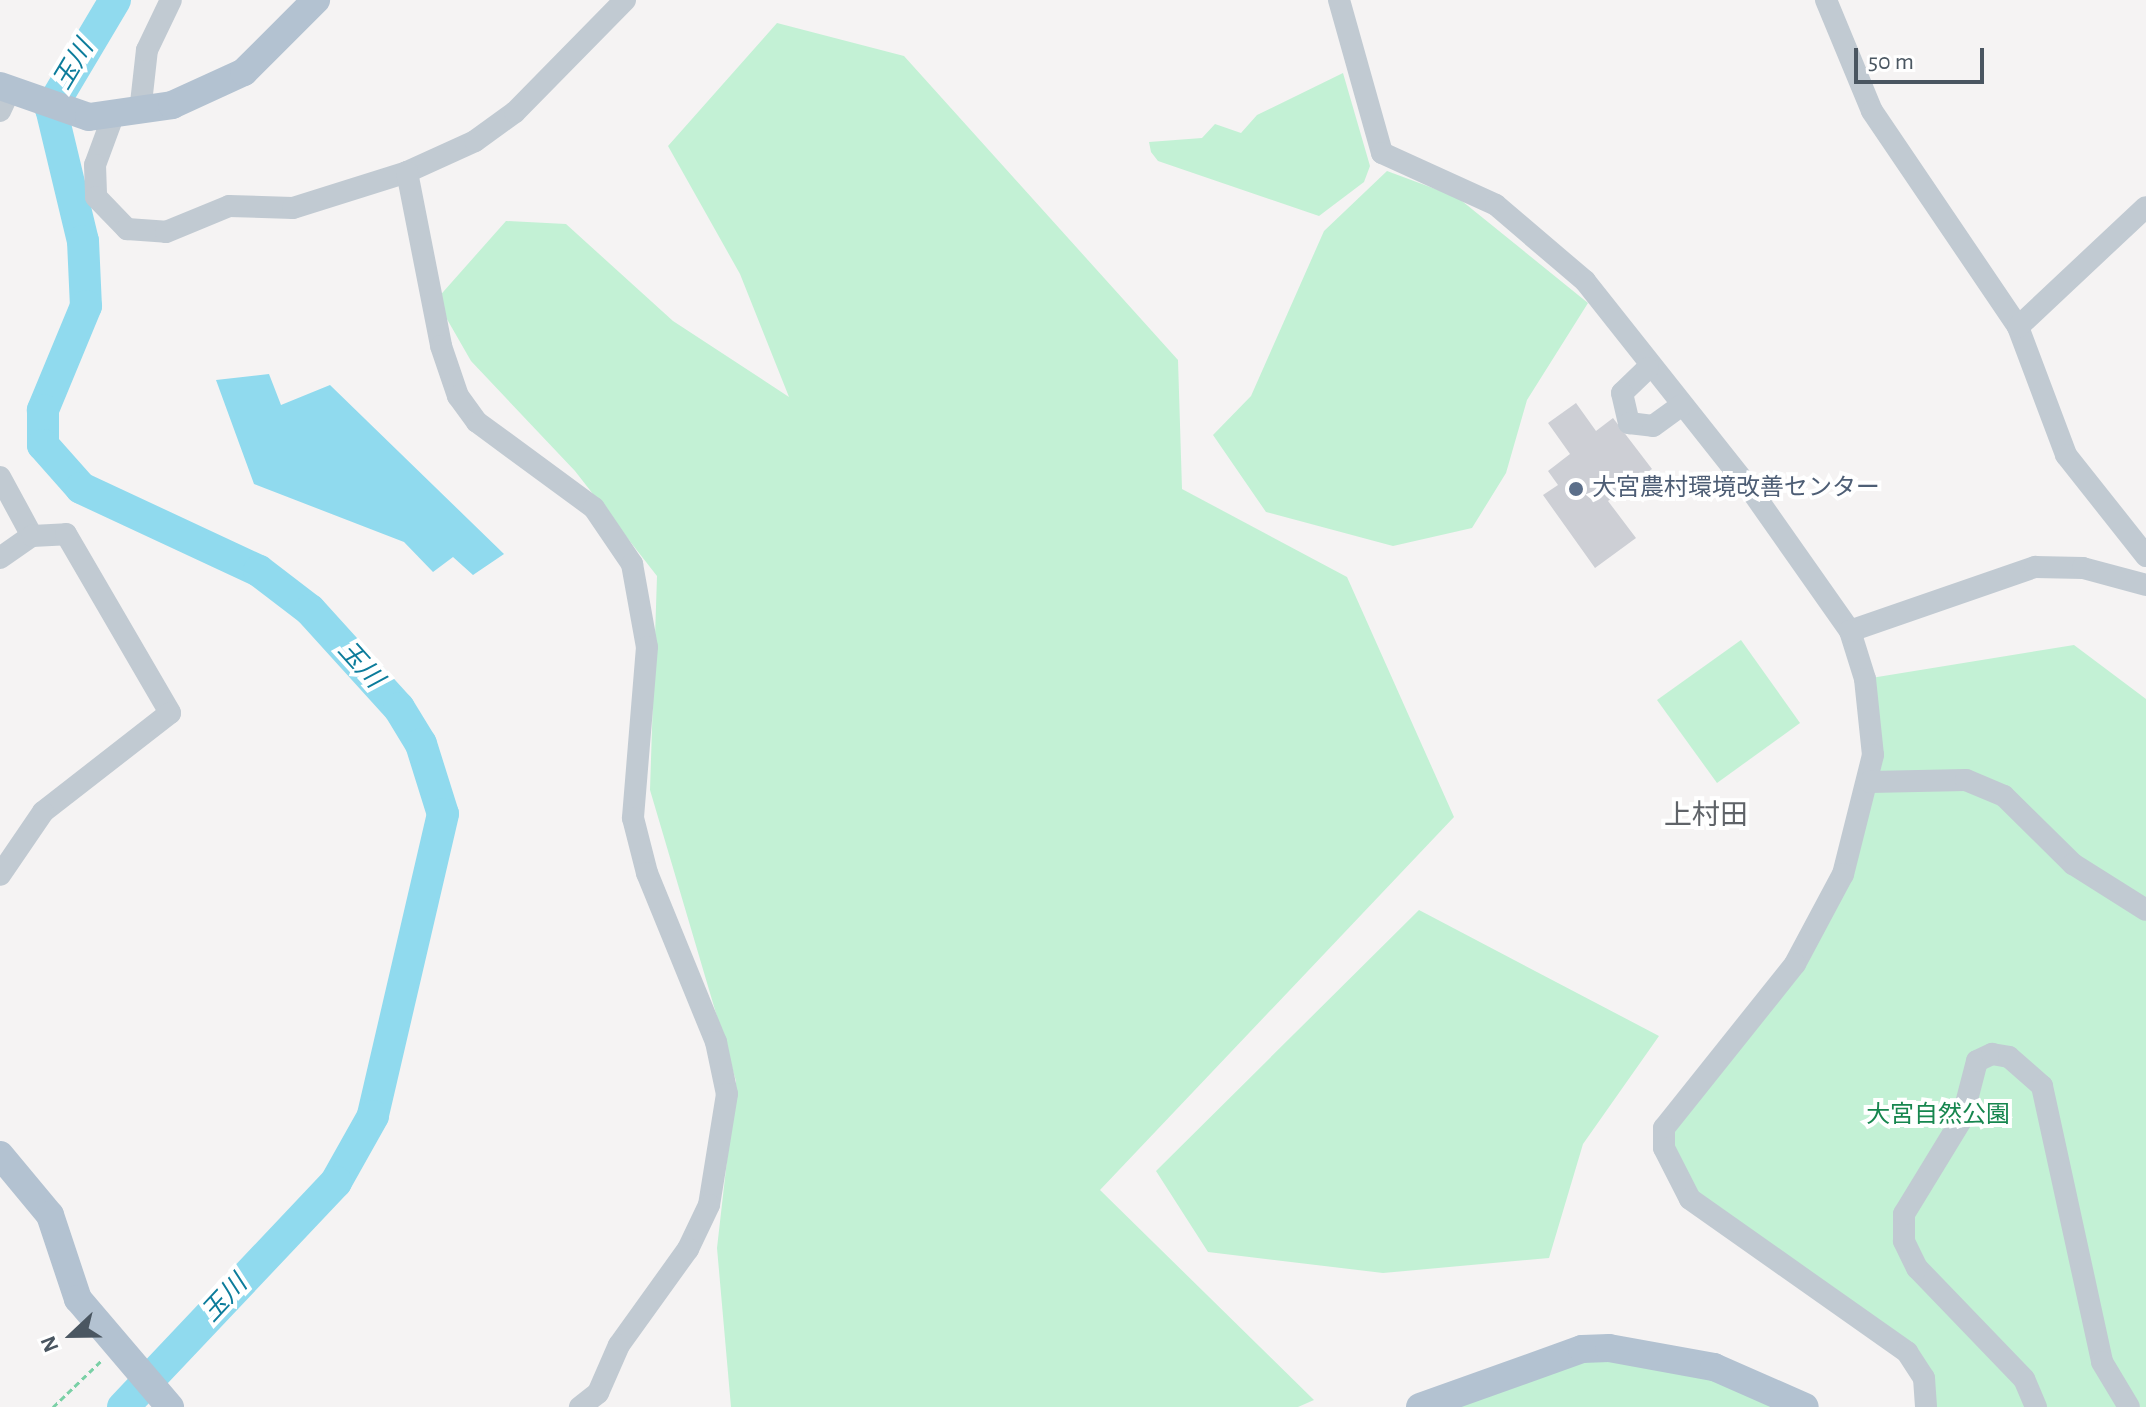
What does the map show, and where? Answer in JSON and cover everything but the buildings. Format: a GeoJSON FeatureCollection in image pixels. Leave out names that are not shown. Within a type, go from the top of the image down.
{"type":"FeatureCollection","features":[{"type":"Feature","properties":{"kind":"main road"},"geometry":{"type":"LineString","coordinates":[[9,95],[100,118],[140,112],[244,72],[316,0]]}},
{"type":"Feature","properties":{"kind":"main road"},"geometry":{"type":"LineString","coordinates":[[0,1155],[50,1215],[78,1299],[120,1355],[170,1407]]}},
{"type":"Feature","properties":{"kind":"main road"},"geometry":{"type":"LineString","coordinates":[[1420,1407],[1582,1349],[1609,1348],[1714,1367],[1805,1407]]}},
{"type":"Feature","properties":{"kind":"street"},"geometry":{"type":"LineString","coordinates":[[140,112],[147,50],[171,0]]}},
{"type":"Feature","properties":{"kind":"street"},"geometry":{"type":"LineString","coordinates":[[100,118],[95,165],[96,197],[114,221],[141,234],[182,228],[229,206],[293,208],[407,172],[475,141],[515,112],[625,0]]}},
{"type":"Feature","properties":{"kind":"street"},"geometry":{"type":"LineString","coordinates":[[1339,0],[1382,153],[1496,205],[1585,281],[1648,368],[1682,405],[1850,631],[1871,712],[1870,782],[1843,874],[1795,964],[1696,1079],[1664,1128],[1664,1148],[1690,1199],[1907,1352],[1924,1378],[1926,1407]]}},
{"type":"Feature","properties":{"kind":"street"},"geometry":{"type":"LineString","coordinates":[[1826,0],[1872,111],[2018,327],[2066,455],[2146,556]]}},
{"type":"Feature","properties":{"kind":"street"},"geometry":{"type":"LineString","coordinates":[[407,172],[441,346],[458,396],[477,422],[594,508],[632,564],[647,647],[633,818],[647,873],[716,1042],[727,1094],[709,1205],[688,1249],[619,1345],[598,1393],[580,1407]]}},
{"type":"Feature","properties":{"kind":"street"},"geometry":{"type":"LineString","coordinates":[[2018,327],[2146,207]]}},
{"type":"Feature","properties":{"kind":"street"},"geometry":{"type":"LineString","coordinates":[[1648,368],[1622,393],[1629,423],[1653,426],[1682,405]]}},
{"type":"Feature","properties":{"kind":"street"},"geometry":{"type":"LineString","coordinates":[[0,477],[32,536]]}},
{"type":"Feature","properties":{"kind":"street"},"geometry":{"type":"LineString","coordinates":[[0,558],[32,536],[66,534],[170,713],[43,812],[0,875]]}},
{"type":"Feature","properties":{"kind":"street"},"geometry":{"type":"LineString","coordinates":[[1850,631],[2035,567],[2083,568],[2146,585]]}},
{"type":"Feature","properties":{"kind":"street"},"geometry":{"type":"LineString","coordinates":[[1870,782],[1966,780],[2004,796],[2073,864],[2146,910]]}},
{"type":"Feature","properties":{"kind":"street"},"geometry":{"type":"LineString","coordinates":[[2036,1407],[2024,1379],[1917,1268],[1904,1241],[1904,1214],[1962,1119],[1977,1061],[1992,1054],[2009,1057],[2042,1086],[2102,1362],[2129,1407]]}},
{"type":"Feature","properties":{"kind":"path"},"geometry":{"type":"LineString","coordinates":[[53,1407],[120,1355]]}},
{"type":"Feature","properties":{"kind":"green space"},"geometry":{"type":"Polygon","coordinates":[[[777,23],[904,56],[1178,360],[1182,489],[1347,577],[1454,817],[1100,1190],[1314,1400],[1298,1407],[731,1407],[717,1248],[736,1081],[650,790],[657,576],[575,471],[471,361],[436,300],[506,221],[566,224],[673,321],[789,397],[740,274],[668,146],[777,23]]]}},
{"type":"Feature","properties":{"kind":"green space"},"geometry":{"type":"Polygon","coordinates":[[[1343,73],[1370,166],[1364,182],[1319,216],[1158,161],[1151,152],[1149,142],[1202,138],[1215,124],[1241,133],[1257,115],[1343,73]]]}},
{"type":"Feature","properties":{"kind":"green space"},"geometry":{"type":"Polygon","coordinates":[[[1387,171],[1457,197],[1588,303],[1527,400],[1506,473],[1472,528],[1393,546],[1266,512],[1213,435],[1251,396],[1324,231],[1387,171]]]}},
{"type":"Feature","properties":{"kind":"green space"},"geometry":{"type":"Polygon","coordinates":[[[1741,640],[1800,723],[1717,783],[1657,700],[1741,640]]]}},
{"type":"Feature","properties":{"kind":"green space","name":"大宮自然公園"},"geometry":{"type":"Polygon","coordinates":[[[2074,645],[2146,699],[2146,1407],[1926,1407],[1924,1378],[1690,1199],[1664,1148],[1696,1079],[1795,964],[1870,782],[1865,679],[2074,645]]]}},
{"type":"Feature","properties":{"kind":"green space"},"geometry":{"type":"Polygon","coordinates":[[[1419,910],[1659,1036],[1583,1144],[1549,1258],[1383,1273],[1208,1252],[1156,1171],[1419,910]]]}},
{"type":"Feature","properties":{"kind":"green space"},"geometry":{"type":"Polygon","coordinates":[[[1609,1348],[1805,1407],[1420,1407],[1609,1348]]]}},
{"type":"Feature","properties":{"kind":"water"},"geometry":{"type":"Polygon","coordinates":[[[269,374],[281,405],[330,385],[504,554],[473,575],[453,557],[433,572],[404,542],[254,484],[216,380],[269,374]]]}},
{"type":"Feature","properties":{"kind":"waterway","name":"玉川"},"geometry":{"type":"LineString","coordinates":[[115,0],[51,108],[83,241],[86,306],[43,410],[43,445],[81,488],[259,571],[310,610],[399,708],[421,744],[443,814],[373,1116],[336,1182],[123,1407]]}},
{"type":"Feature","properties":{"kind":"place","name":"大宮農村環境改善センター"},"geometry":{"type":"Point","coordinates":[1576,489]}},
{"type":"Feature","properties":{"kind":"district","name":"上村田"},"geometry":{"type":"Point","coordinates":[1706,816]}}]}
